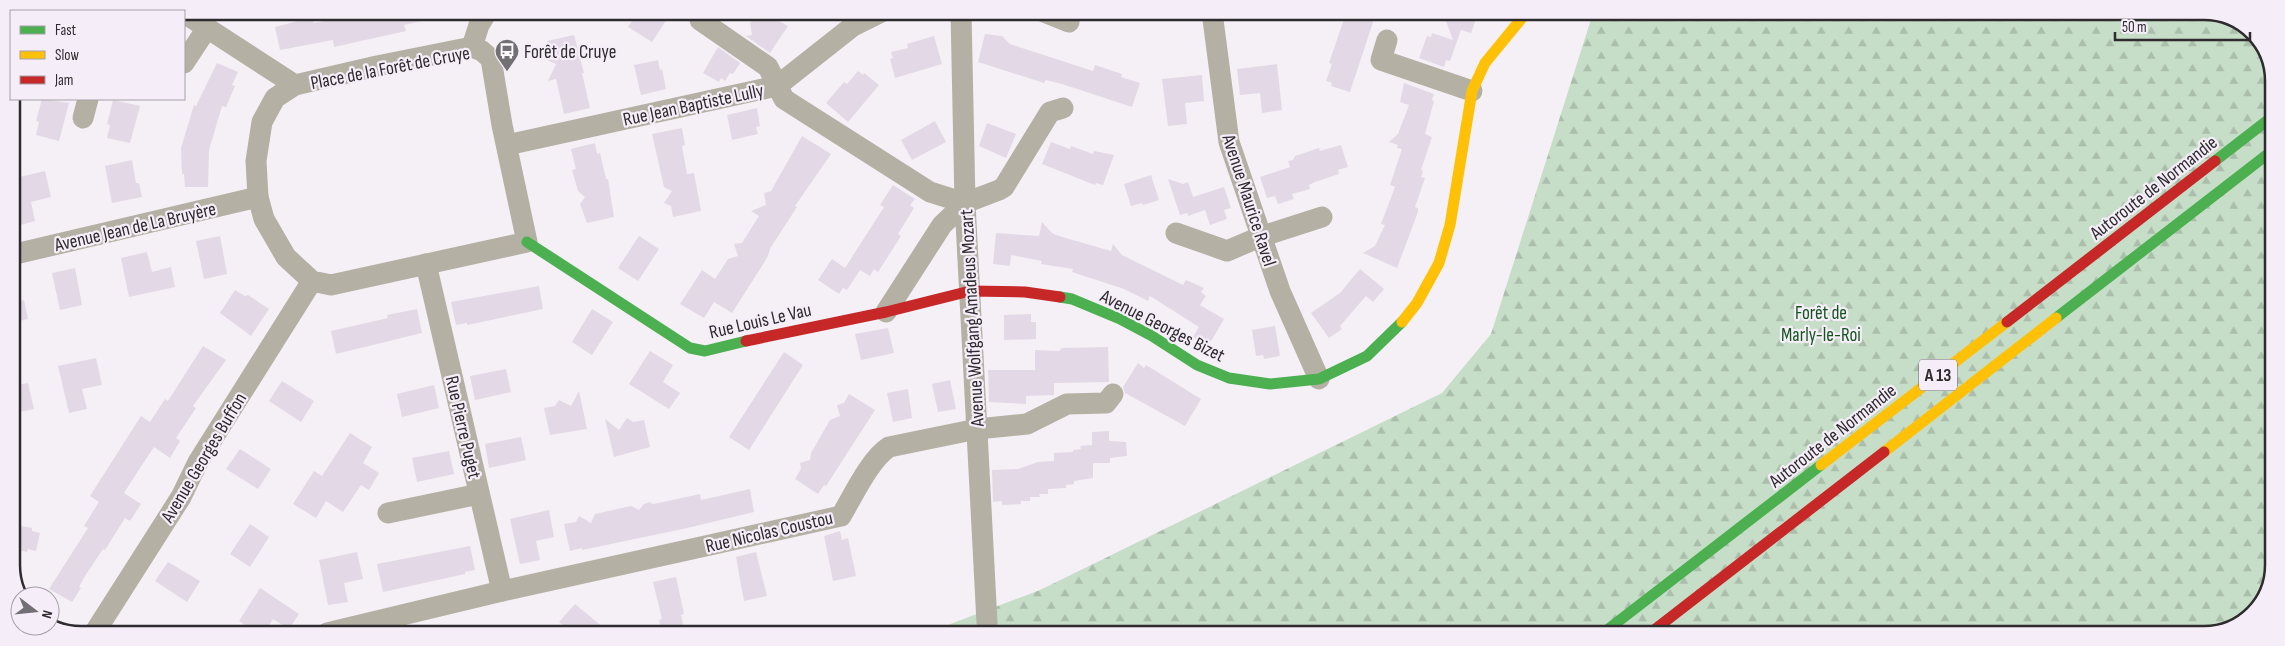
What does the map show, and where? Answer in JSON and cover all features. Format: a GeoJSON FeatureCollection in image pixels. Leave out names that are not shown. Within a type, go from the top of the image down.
{"type":"FeatureCollection","features":[{"type":"Feature","properties":{"kind":"main road","name":"Avenue Georges Bizet"},"geometry":{"type":"LineString","coordinates":[[970,292],[1025,292],[1072,299],[1120,319],[1197,365],[1230,378],[1270,384],[1319,379],[1367,356],[1395,330],[1417,303],[1439,263],[1450,225],[1472,91],[1485,63],[1520,20]]}},
{"type":"Feature","properties":{"kind":"main road","name":"Autoroute de Normandie"},"geometry":{"type":"LineString","coordinates":[[1612,626],[2265,122]]}},
{"type":"Feature","properties":{"kind":"main road","name":"A 13"},"geometry":{"type":"LineString","coordinates":[[1659,626],[2265,156]]}},
{"type":"Feature","properties":{"kind":"main road","name":"Rue Louis Le Vau"},"geometry":{"type":"LineString","coordinates":[[527,242],[690,348],[705,351],[970,292]]}},
{"type":"Feature","properties":{"kind":"street"},"geometry":{"type":"LineString","coordinates":[[195,20],[295,85]]}},
{"type":"Feature","properties":{"kind":"street"},"geometry":{"type":"LineString","coordinates":[[472,47],[482,20]]}},
{"type":"Feature","properties":{"kind":"street"},"geometry":{"type":"LineString","coordinates":[[700,20],[768,67],[777,86],[848,20]]}},
{"type":"Feature","properties":{"kind":"street","name":"Avenue Wolfgang Amadeus Mozart"},"geometry":{"type":"LineString","coordinates":[[960,20],[965,203],[987,623]]}},
{"type":"Feature","properties":{"kind":"street"},"geometry":{"type":"LineString","coordinates":[[1063,20],[1068,22]]}},
{"type":"Feature","properties":{"kind":"street","name":"Avenue Maurice Ravel"},"geometry":{"type":"LineString","coordinates":[[1213,20],[1229,142],[1280,291],[1319,379]]}},
{"type":"Feature","properties":{"kind":"street"},"geometry":{"type":"LineString","coordinates":[[185,62],[208,28]]}},
{"type":"Feature","properties":{"kind":"street"},"geometry":{"type":"LineString","coordinates":[[1386,40],[1381,60],[1472,91]]}},
{"type":"Feature","properties":{"kind":"street","name":"Place de la Forêt de Cruye"},"geometry":{"type":"LineString","coordinates":[[312,281],[286,257],[270,233],[258,197],[256,161],[262,122],[275,98],[295,85],[472,47],[482,51],[491,59],[506,145],[527,242]]}},
{"type":"Feature","properties":{"kind":"street","name":"Rue Jean Baptiste Lully"},"geometry":{"type":"LineString","coordinates":[[506,145],[777,86],[784,99],[930,192],[965,203]]}},
{"type":"Feature","properties":{"kind":"street"},"geometry":{"type":"LineString","coordinates":[[886,312],[942,225],[965,203],[1004,187],[1050,112],[1063,108]]}},
{"type":"Feature","properties":{"kind":"street","name":"Avenue Jean de La Bruyère"},"geometry":{"type":"LineString","coordinates":[[20,253],[258,197]]}},
{"type":"Feature","properties":{"kind":"street"},"geometry":{"type":"LineString","coordinates":[[1176,233],[1227,251],[1260,237],[1322,217]]}},
{"type":"Feature","properties":{"kind":"street"},"geometry":{"type":"LineString","coordinates":[[312,281],[331,285],[527,242]]}},
{"type":"Feature","properties":{"kind":"street","name":"Rue Pierre Puget"},"geometry":{"type":"LineString","coordinates":[[426,264],[502,590]]}},
{"type":"Feature","properties":{"kind":"street","name":"Avenue Georges Buffon"},"geometry":{"type":"LineString","coordinates":[[99,626],[181,497],[198,462],[312,281]]}},
{"type":"Feature","properties":{"kind":"street","name":"Rue Nicolas Coustou"},"geometry":{"type":"LineString","coordinates":[[355,626],[502,590],[841,516],[872,466],[883,451],[889,447],[977,429],[1027,424],[1067,404],[1106,403],[1113,394]]}},
{"type":"Feature","properties":{"kind":"street"},"geometry":{"type":"LineString","coordinates":[[388,513],[479,494]]}},
{"type":"Feature","properties":{"kind":"green space","name":"Forêt de Marly-le-Roi"},"geometry":{"type":"Polygon","coordinates":[[[1591,20],[2204,20],[2220,22],[2238,30],[2257,50],[2260,57],[2265,77],[2265,565],[2263,581],[2255,599],[2231,620],[2216,625],[2204,626],[945,626],[1040,590],[1442,393],[1491,334],[1591,20]]]}},
{"type":"Feature","properties":{"kind":"building"},"geometry":{"type":"Polygon","coordinates":[[[302,20],[314,20],[314,23],[329,20],[426,20],[404,25],[406,31],[334,47],[333,40],[280,50],[275,27],[302,20]]]}},
{"type":"Feature","properties":{"kind":"building"},"geometry":{"type":"Polygon","coordinates":[[[633,20],[666,20],[652,42],[628,27],[633,20]]]}},
{"type":"Feature","properties":{"kind":"building"},"geometry":{"type":"Polygon","coordinates":[[[755,20],[777,20],[788,26],[770,53],[746,36],[752,35],[750,22],[755,20]]]}},
{"type":"Feature","properties":{"kind":"building"},"geometry":{"type":"Polygon","coordinates":[[[1344,20],[1374,20],[1350,92],[1331,86],[1332,83],[1326,81],[1332,64],[1329,63],[1344,20]]]}},
{"type":"Feature","properties":{"kind":"building"},"geometry":{"type":"Polygon","coordinates":[[[1446,20],[1476,20],[1471,33],[1461,30],[1450,61],[1446,60],[1444,67],[1419,58],[1427,36],[1431,37],[1432,33],[1453,40],[1446,20]]]}},
{"type":"Feature","properties":{"kind":"building"},"geometry":{"type":"Polygon","coordinates":[[[985,34],[1002,36],[1010,44],[1093,71],[1095,65],[1122,74],[1121,77],[1140,83],[1132,107],[1062,84],[1046,80],[1044,83],[978,62],[985,34]]]}},
{"type":"Feature","properties":{"kind":"building"},"geometry":{"type":"Polygon","coordinates":[[[574,35],[584,73],[582,73],[590,108],[564,114],[556,79],[548,81],[556,64],[544,59],[549,51],[547,41],[574,35]]]}},
{"type":"Feature","properties":{"kind":"building"},"geometry":{"type":"Polygon","coordinates":[[[934,36],[942,64],[895,78],[890,59],[893,58],[891,52],[908,48],[907,44],[934,36]]]}},
{"type":"Feature","properties":{"kind":"building"},"geometry":{"type":"Polygon","coordinates":[[[718,47],[740,63],[733,74],[730,73],[725,81],[721,78],[719,82],[703,73],[718,47]]]}},
{"type":"Feature","properties":{"kind":"building"},"geometry":{"type":"Polygon","coordinates":[[[658,60],[666,89],[641,95],[634,65],[658,60]]]}},
{"type":"Feature","properties":{"kind":"building"},"geometry":{"type":"Polygon","coordinates":[[[217,63],[238,72],[232,85],[235,86],[226,107],[222,106],[209,150],[208,187],[185,187],[184,174],[182,174],[181,148],[194,105],[196,106],[217,63]]]}},
{"type":"Feature","properties":{"kind":"building"},"geometry":{"type":"Polygon","coordinates":[[[1277,64],[1282,110],[1262,113],[1260,93],[1240,95],[1237,69],[1277,64]]]}},
{"type":"Feature","properties":{"kind":"building"},"geometry":{"type":"Polygon","coordinates":[[[858,71],[863,75],[864,73],[879,85],[848,122],[826,103],[844,82],[847,84],[858,71]]]}},
{"type":"Feature","properties":{"kind":"building"},"geometry":{"type":"Polygon","coordinates":[[[1202,75],[1204,101],[1185,103],[1187,124],[1168,126],[1162,79],[1202,75]]]}},
{"type":"Feature","properties":{"kind":"building"},"geometry":{"type":"Polygon","coordinates":[[[1404,83],[1434,94],[1432,100],[1434,101],[1425,134],[1432,137],[1421,170],[1423,171],[1421,177],[1425,178],[1415,207],[1418,208],[1418,212],[1397,268],[1363,253],[1375,246],[1385,225],[1381,224],[1395,187],[1390,185],[1402,149],[1397,148],[1398,145],[1389,142],[1398,134],[1409,105],[1400,102],[1404,83]]]}},
{"type":"Feature","properties":{"kind":"building"},"geometry":{"type":"Polygon","coordinates":[[[42,100],[69,103],[59,141],[36,135],[39,122],[36,121],[42,100]]]}},
{"type":"Feature","properties":{"kind":"building"},"geometry":{"type":"Polygon","coordinates":[[[113,100],[140,106],[130,143],[107,138],[110,125],[107,124],[113,100]]]}},
{"type":"Feature","properties":{"kind":"building"},"geometry":{"type":"Polygon","coordinates":[[[757,108],[760,126],[756,127],[758,134],[732,140],[727,115],[757,108]]]}},
{"type":"Feature","properties":{"kind":"building"},"geometry":{"type":"Polygon","coordinates":[[[935,121],[946,142],[912,160],[901,140],[935,121]]]}},
{"type":"Feature","properties":{"kind":"building"},"geometry":{"type":"Polygon","coordinates":[[[987,123],[1016,134],[1006,158],[979,146],[987,123]]]}},
{"type":"Feature","properties":{"kind":"building"},"geometry":{"type":"Polygon","coordinates":[[[682,128],[685,145],[682,146],[687,174],[694,173],[701,211],[673,217],[671,206],[664,203],[672,191],[664,187],[652,134],[682,128]]]}},
{"type":"Feature","properties":{"kind":"building"},"geometry":{"type":"Polygon","coordinates":[[[802,136],[831,154],[795,206],[797,207],[771,247],[767,258],[732,313],[714,302],[704,318],[680,304],[702,270],[715,279],[728,259],[738,256],[734,244],[742,243],[759,216],[751,211],[766,205],[764,193],[771,191],[802,136]]]}},
{"type":"Feature","properties":{"kind":"building"},"geometry":{"type":"Polygon","coordinates":[[[1051,142],[1070,149],[1071,146],[1093,154],[1094,151],[1114,155],[1103,185],[1096,183],[1095,185],[1042,164],[1051,142]]]}},
{"type":"Feature","properties":{"kind":"building"},"geometry":{"type":"Polygon","coordinates":[[[595,143],[597,154],[600,153],[606,179],[608,179],[614,217],[587,223],[580,204],[585,197],[578,191],[572,170],[576,169],[571,149],[595,143]]]}},
{"type":"Feature","properties":{"kind":"building"},"geometry":{"type":"Polygon","coordinates":[[[1341,145],[1348,167],[1338,170],[1339,174],[1309,185],[1310,189],[1292,194],[1294,199],[1278,204],[1275,196],[1267,198],[1260,177],[1290,167],[1288,161],[1293,160],[1295,156],[1319,148],[1320,151],[1341,145]]]}},
{"type":"Feature","properties":{"kind":"building"},"geometry":{"type":"Polygon","coordinates":[[[132,160],[136,183],[139,183],[142,197],[112,203],[105,166],[132,160]]]}},
{"type":"Feature","properties":{"kind":"building"},"geometry":{"type":"Polygon","coordinates":[[[45,171],[51,197],[31,202],[35,221],[20,225],[20,177],[45,171]]]}},
{"type":"Feature","properties":{"kind":"building"},"geometry":{"type":"Polygon","coordinates":[[[1151,175],[1159,200],[1143,205],[1142,203],[1131,206],[1124,184],[1151,175]]]}},
{"type":"Feature","properties":{"kind":"building"},"geometry":{"type":"Polygon","coordinates":[[[1168,179],[1183,184],[1188,182],[1193,197],[1224,187],[1231,208],[1224,210],[1227,219],[1210,225],[1205,210],[1188,216],[1187,213],[1180,215],[1168,179]]]}},
{"type":"Feature","properties":{"kind":"building"},"geometry":{"type":"Polygon","coordinates":[[[893,185],[915,199],[910,205],[914,208],[898,234],[901,236],[878,272],[874,269],[870,276],[860,270],[847,290],[843,288],[839,294],[818,280],[832,259],[845,268],[884,207],[880,205],[893,185]]]}},
{"type":"Feature","properties":{"kind":"building"},"geometry":{"type":"Polygon","coordinates":[[[1042,222],[1052,233],[1059,236],[1111,251],[1113,244],[1122,255],[1183,285],[1186,280],[1204,288],[1201,292],[1206,296],[1200,305],[1224,319],[1213,338],[1207,346],[1193,337],[1199,327],[1150,296],[1148,301],[1124,289],[1072,272],[1073,269],[1041,264],[1042,261],[1011,255],[1010,266],[993,264],[996,233],[1039,236],[1042,222]]]}},
{"type":"Feature","properties":{"kind":"building"},"geometry":{"type":"Polygon","coordinates":[[[220,236],[227,274],[204,279],[196,241],[220,236]]]}},
{"type":"Feature","properties":{"kind":"building"},"geometry":{"type":"Polygon","coordinates":[[[639,236],[659,249],[638,281],[618,268],[639,236]]]}},
{"type":"Feature","properties":{"kind":"building"},"geometry":{"type":"Polygon","coordinates":[[[147,252],[152,272],[171,267],[175,287],[129,297],[121,258],[147,252]]]}},
{"type":"Feature","properties":{"kind":"building"},"geometry":{"type":"Polygon","coordinates":[[[75,268],[82,305],[60,310],[52,273],[75,268]]]}},
{"type":"Feature","properties":{"kind":"building"},"geometry":{"type":"Polygon","coordinates":[[[1360,269],[1384,289],[1373,302],[1366,296],[1340,326],[1342,329],[1329,338],[1311,313],[1340,293],[1360,269]]]}},
{"type":"Feature","properties":{"kind":"building"},"geometry":{"type":"Polygon","coordinates":[[[539,286],[543,309],[467,325],[467,323],[456,325],[451,302],[539,286]]]}},
{"type":"Feature","properties":{"kind":"building"},"geometry":{"type":"Polygon","coordinates":[[[235,290],[245,296],[248,295],[269,309],[251,336],[220,313],[235,290]]]}},
{"type":"Feature","properties":{"kind":"building"},"geometry":{"type":"Polygon","coordinates":[[[24,300],[28,319],[20,321],[20,301],[24,300]]]}},
{"type":"Feature","properties":{"kind":"building"},"geometry":{"type":"Polygon","coordinates":[[[417,309],[422,333],[336,354],[331,331],[388,318],[387,315],[417,309]]]}},
{"type":"Feature","properties":{"kind":"building"},"geometry":{"type":"Polygon","coordinates":[[[592,309],[613,322],[592,355],[572,342],[592,309]]]}},
{"type":"Feature","properties":{"kind":"building"},"geometry":{"type":"Polygon","coordinates":[[[1031,314],[1031,322],[1036,322],[1036,339],[1004,340],[1004,315],[1031,314]]]}},
{"type":"Feature","properties":{"kind":"building"},"geometry":{"type":"Polygon","coordinates":[[[1275,326],[1280,356],[1264,359],[1263,355],[1256,356],[1252,330],[1275,326]]]}},
{"type":"Feature","properties":{"kind":"building"},"geometry":{"type":"Polygon","coordinates":[[[888,328],[894,353],[861,360],[855,334],[888,328]]]}},
{"type":"Feature","properties":{"kind":"building"},"geometry":{"type":"Polygon","coordinates":[[[203,346],[226,360],[193,406],[196,408],[176,438],[180,441],[170,458],[154,447],[124,493],[141,504],[130,521],[125,518],[105,550],[103,549],[85,576],[79,587],[81,588],[72,602],[60,595],[60,586],[51,586],[88,528],[84,526],[99,502],[90,496],[141,416],[150,422],[165,399],[168,401],[203,346]]]}},
{"type":"Feature","properties":{"kind":"building"},"geometry":{"type":"Polygon","coordinates":[[[1108,347],[1109,382],[1054,383],[1054,395],[1026,396],[1026,404],[989,402],[988,370],[1035,370],[1035,350],[1059,351],[1062,348],[1108,347]]]}},
{"type":"Feature","properties":{"kind":"building"},"geometry":{"type":"Polygon","coordinates":[[[650,351],[673,365],[663,382],[680,393],[669,409],[629,384],[650,351]]]}},
{"type":"Feature","properties":{"kind":"building"},"geometry":{"type":"Polygon","coordinates":[[[784,352],[803,365],[749,450],[729,437],[784,352]]]}},
{"type":"Feature","properties":{"kind":"building"},"geometry":{"type":"Polygon","coordinates":[[[96,358],[102,385],[82,389],[87,409],[69,413],[58,366],[96,358]]]}},
{"type":"Feature","properties":{"kind":"building"},"geometry":{"type":"Polygon","coordinates":[[[1138,363],[1144,368],[1146,365],[1201,399],[1185,426],[1125,393],[1123,387],[1138,363]]]}},
{"type":"Feature","properties":{"kind":"building"},"geometry":{"type":"Polygon","coordinates":[[[506,369],[511,392],[475,400],[470,376],[506,369]]]}},
{"type":"Feature","properties":{"kind":"building"},"geometry":{"type":"Polygon","coordinates":[[[950,380],[956,409],[938,412],[932,384],[950,380]]]}},
{"type":"Feature","properties":{"kind":"building"},"geometry":{"type":"Polygon","coordinates":[[[282,381],[314,401],[301,422],[269,401],[282,381]]]}},
{"type":"Feature","properties":{"kind":"building"},"geometry":{"type":"Polygon","coordinates":[[[28,383],[34,409],[20,412],[20,384],[28,383]]]}},
{"type":"Feature","properties":{"kind":"building"},"geometry":{"type":"Polygon","coordinates":[[[434,385],[439,408],[402,417],[397,394],[434,385]]]}},
{"type":"Feature","properties":{"kind":"building"},"geometry":{"type":"Polygon","coordinates":[[[908,389],[912,418],[893,422],[887,393],[908,389]]]}},
{"type":"Feature","properties":{"kind":"building"},"geometry":{"type":"Polygon","coordinates":[[[579,391],[587,429],[550,435],[544,408],[555,406],[559,400],[571,406],[579,391]]]}},
{"type":"Feature","properties":{"kind":"building"},"geometry":{"type":"Polygon","coordinates":[[[849,394],[875,410],[826,486],[824,485],[818,494],[795,479],[801,469],[800,463],[810,460],[811,453],[830,420],[840,416],[837,405],[844,403],[849,394]]]}},
{"type":"Feature","properties":{"kind":"building"},"geometry":{"type":"Polygon","coordinates":[[[627,418],[633,422],[644,420],[650,447],[614,457],[605,419],[619,430],[627,418]]]}},
{"type":"Feature","properties":{"kind":"building"},"geometry":{"type":"Polygon","coordinates":[[[1109,431],[1109,441],[1126,442],[1127,456],[1110,458],[1110,463],[1093,463],[1093,478],[1074,481],[1074,484],[1066,485],[1066,488],[1048,489],[1048,494],[1039,494],[1040,497],[1030,497],[1030,501],[1021,501],[1021,504],[1002,505],[1002,501],[993,502],[992,470],[1018,469],[1038,462],[1054,461],[1054,453],[1073,452],[1073,450],[1081,449],[1080,446],[1092,445],[1092,432],[1109,431]]]}},
{"type":"Feature","properties":{"kind":"building"},"geometry":{"type":"Polygon","coordinates":[[[350,433],[372,447],[363,463],[379,473],[369,490],[361,485],[343,512],[326,501],[316,518],[293,504],[314,471],[322,476],[350,433]]]}},
{"type":"Feature","properties":{"kind":"building"},"geometry":{"type":"Polygon","coordinates":[[[521,437],[526,460],[489,468],[485,444],[521,437]]]}},
{"type":"Feature","properties":{"kind":"building"},"geometry":{"type":"Polygon","coordinates":[[[240,449],[271,469],[258,489],[226,469],[240,449]]]}},
{"type":"Feature","properties":{"kind":"building"},"geometry":{"type":"Polygon","coordinates":[[[449,451],[454,474],[417,482],[412,458],[449,451]]]}},
{"type":"Feature","properties":{"kind":"building"},"geometry":{"type":"Polygon","coordinates":[[[750,489],[754,512],[683,529],[570,551],[564,524],[576,522],[579,516],[591,523],[595,514],[631,506],[639,510],[644,504],[649,502],[653,504],[700,494],[701,500],[750,489]]]}},
{"type":"Feature","properties":{"kind":"building"},"geometry":{"type":"Polygon","coordinates":[[[549,510],[554,537],[536,541],[540,560],[520,564],[510,519],[549,510]]]}},
{"type":"Feature","properties":{"kind":"building"},"geometry":{"type":"Polygon","coordinates":[[[250,524],[269,537],[250,567],[230,554],[250,524]]]}},
{"type":"Feature","properties":{"kind":"building"},"geometry":{"type":"Polygon","coordinates":[[[20,526],[32,528],[32,531],[40,533],[36,551],[28,549],[27,552],[20,550],[20,526]]]}},
{"type":"Feature","properties":{"kind":"building"},"geometry":{"type":"Polygon","coordinates":[[[840,531],[842,540],[848,538],[856,576],[833,581],[824,536],[840,531]]]}},
{"type":"Feature","properties":{"kind":"building"},"geometry":{"type":"Polygon","coordinates":[[[470,546],[475,570],[465,572],[465,574],[383,592],[377,564],[470,546]]]}},
{"type":"Feature","properties":{"kind":"building"},"geometry":{"type":"Polygon","coordinates":[[[357,552],[363,579],[344,583],[348,602],[328,605],[319,560],[357,552]]]}},
{"type":"Feature","properties":{"kind":"building"},"geometry":{"type":"Polygon","coordinates":[[[756,552],[767,596],[744,601],[736,557],[756,552]]]}},
{"type":"Feature","properties":{"kind":"building"},"geometry":{"type":"Polygon","coordinates":[[[168,562],[200,581],[187,602],[155,581],[168,562]]]}},
{"type":"Feature","properties":{"kind":"building"},"geometry":{"type":"Polygon","coordinates":[[[676,577],[684,614],[681,615],[684,626],[660,626],[659,620],[662,619],[653,582],[676,577]]]}},
{"type":"Feature","properties":{"kind":"building"},"geometry":{"type":"Polygon","coordinates":[[[260,588],[299,614],[291,626],[284,626],[273,619],[268,626],[246,626],[239,621],[260,588]]]}},
{"type":"Feature","properties":{"kind":"building"},"geometry":{"type":"Polygon","coordinates":[[[575,604],[602,626],[564,626],[559,622],[575,604]]]}},
{"type":"Feature","properties":{"kind":"traffic: fast"},"geometry":{"type":"LineString","coordinates":[[2215,161],[2265,122]]}},
{"type":"Feature","properties":{"kind":"traffic: fast"},"geometry":{"type":"LineString","coordinates":[[2056,318],[2265,156]]}},
{"type":"Feature","properties":{"kind":"traffic: fast"},"geometry":{"type":"LineString","coordinates":[[527,242],[690,348],[705,351],[746,341]]}},
{"type":"Feature","properties":{"kind":"traffic: fast"},"geometry":{"type":"LineString","coordinates":[[1060,297],[1072,299],[1120,319],[1152,336],[1197,365],[1229,378],[1270,384],[1319,379],[1367,356],[1402,322]]}},
{"type":"Feature","properties":{"kind":"traffic: fast"},"geometry":{"type":"LineString","coordinates":[[1612,626],[1821,465]]}},
{"type":"Feature","properties":{"kind":"traffic: slow"},"geometry":{"type":"LineString","coordinates":[[1402,322],[1417,303],[1439,263],[1450,225],[1472,91],[1485,63],[1520,20]]}},
{"type":"Feature","properties":{"kind":"traffic: slow"},"geometry":{"type":"LineString","coordinates":[[1884,452],[2056,318]]}},
{"type":"Feature","properties":{"kind":"traffic: slow"},"geometry":{"type":"LineString","coordinates":[[1821,465],[2007,322]]}},
{"type":"Feature","properties":{"kind":"traffic: jam"},"geometry":{"type":"LineString","coordinates":[[2007,322],[2215,161]]}},
{"type":"Feature","properties":{"kind":"traffic: jam"},"geometry":{"type":"LineString","coordinates":[[746,341],[886,312],[970,291],[1025,292],[1060,297]]}},
{"type":"Feature","properties":{"kind":"traffic: jam"},"geometry":{"type":"LineString","coordinates":[[1659,626],[1884,452]]}},
{"type":"Feature","properties":{"kind":"place","name":"Forêt de Cruye"},"geometry":{"type":"Point","coordinates":[507,72]}}]}
